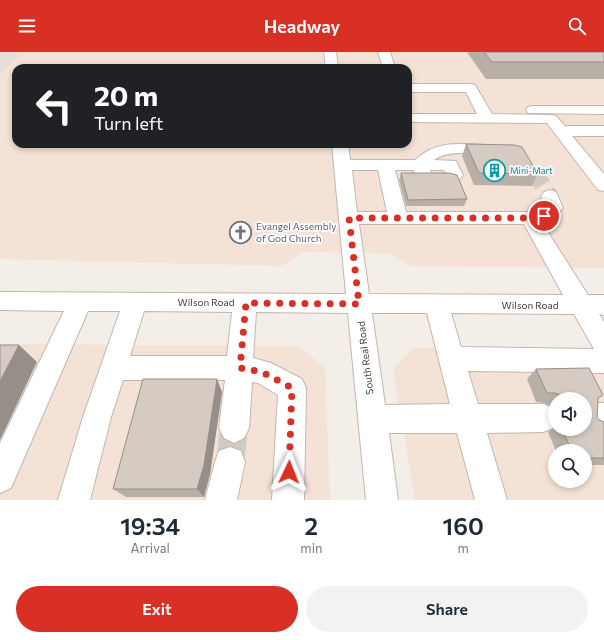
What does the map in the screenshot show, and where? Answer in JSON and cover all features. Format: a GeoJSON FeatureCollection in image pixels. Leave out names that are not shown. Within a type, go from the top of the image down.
{"type":"FeatureCollection","features":[{"type":"Feature","properties":{"kind":"street"},"geometry":{"type":"LineString","coordinates":[[330,52],[332,64]]}},
{"type":"Feature","properties":{"kind":"street"},"geometry":{"type":"LineString","coordinates":[[384,52],[388,64]]}},
{"type":"Feature","properties":{"kind":"street"},"geometry":{"type":"LineString","coordinates":[[412,88],[470,88],[485,114]]}},
{"type":"Feature","properties":{"kind":"street"},"geometry":{"type":"LineString","coordinates":[[412,118],[604,110]]}},
{"type":"Feature","properties":{"kind":"street"},"geometry":{"type":"LineString","coordinates":[[485,114],[551,119],[560,131],[596,166],[604,186]]}},
{"type":"Feature","properties":{"kind":"street"},"geometry":{"type":"LineString","coordinates":[[560,131],[604,131]]}},
{"type":"Feature","properties":{"kind":"street"},"geometry":{"type":"LineString","coordinates":[[421,169],[430,155],[444,149],[511,150]]}},
{"type":"Feature","properties":{"kind":"street"},"geometry":{"type":"LineString","coordinates":[[342,154],[385,165],[421,169],[450,165],[454,175]]}},
{"type":"Feature","properties":{"kind":"street","name":"South Real Road"},"geometry":{"type":"LineString","coordinates":[[342,154],[382,500]]}},
{"type":"Feature","properties":{"kind":"street"},"geometry":{"type":"LineString","coordinates":[[385,165],[398,218]]}},
{"type":"Feature","properties":{"kind":"street"},"geometry":{"type":"LineString","coordinates":[[349,218],[398,218],[435,210],[468,210],[530,218],[544,216],[554,208],[550,196]]}},
{"type":"Feature","properties":{"kind":"street"},"geometry":{"type":"LineString","coordinates":[[530,218],[593,305],[604,344]]}},
{"type":"Feature","properties":{"kind":"street","name":"Wilson Road"},"geometry":{"type":"LineString","coordinates":[[0,301],[593,305]]}},
{"type":"Feature","properties":{"kind":"street"},"geometry":{"type":"LineString","coordinates":[[0,477],[80,302]]}},
{"type":"Feature","properties":{"kind":"street"},"geometry":{"type":"LineString","coordinates":[[74,500],[97,418],[135,302]]}},
{"type":"Feature","properties":{"kind":"street"},"geometry":{"type":"LineString","coordinates":[[234,428],[246,303]]}},
{"type":"Feature","properties":{"kind":"street"},"geometry":{"type":"LineString","coordinates":[[436,304],[491,500]]}},
{"type":"Feature","properties":{"kind":"street"},"geometry":{"type":"LineString","coordinates":[[452,359],[604,361]]}},
{"type":"Feature","properties":{"kind":"street"},"geometry":{"type":"LineString","coordinates":[[113,368],[240,368],[262,372],[292,388],[288,500]]}},
{"type":"Feature","properties":{"kind":"street"},"geometry":{"type":"LineString","coordinates":[[372,419],[543,418]]}},
{"type":"Feature","properties":{"kind":"street"},"geometry":{"type":"LineString","coordinates":[[221,500],[230,462]]}},
{"type":"Feature","properties":{"kind":"shaded area"},"geometry":{"type":"Polygon","coordinates":[[[0,52],[25,52],[0,74],[0,52]]]}},
{"type":"Feature","properties":{"kind":"shaded area"},"geometry":{"type":"Polygon","coordinates":[[[25,52],[604,52],[604,268],[411,266],[389,253],[302,252],[282,266],[0,259],[0,74],[25,52]]]}},
{"type":"Feature","properties":{"kind":"shaded area"},"geometry":{"type":"Polygon","coordinates":[[[0,344],[299,346],[325,368],[330,500],[0,500],[0,344]]]}},
{"type":"Feature","properties":{"kind":"shaded area"},"geometry":{"type":"Polygon","coordinates":[[[413,348],[604,349],[604,500],[415,500],[393,369],[413,348]]]}},
{"type":"Feature","properties":{"kind":"building"},"geometry":{"type":"Polygon","coordinates":[[[484,52],[604,52],[604,62],[492,62],[484,52]]]}},
{"type":"Feature","properties":{"kind":"building"},"geometry":{"type":"Polygon","coordinates":[[[466,144],[514,145],[522,147],[538,174],[479,173],[466,144]]]}},
{"type":"Feature","properties":{"kind":"building"},"geometry":{"type":"Polygon","coordinates":[[[401,173],[449,173],[457,175],[467,199],[408,200],[401,173]]]}},
{"type":"Feature","properties":{"kind":"building"},"geometry":{"type":"Polygon","coordinates":[[[0,345],[19,345],[0,381],[0,345]]]}},
{"type":"Feature","properties":{"kind":"building"},"geometry":{"type":"Polygon","coordinates":[[[589,368],[603,395],[598,398],[597,417],[599,420],[604,422],[604,458],[592,458],[592,444],[569,444],[565,436],[592,436],[592,392],[547,393],[536,369],[589,368]]]}},
{"type":"Feature","properties":{"kind":"building"},"geometry":{"type":"Polygon","coordinates":[[[143,379],[217,379],[204,465],[197,489],[113,489],[143,379]]]}},
{"type":"Feature","properties":{"kind":"tunnel"},"geometry":{"type":"LineString","coordinates":[[533,171],[550,196]]}},
{"type":"Feature","properties":{"kind":"tunnel"},"geometry":{"type":"LineString","coordinates":[[230,462],[234,428]]}},
{"type":"Feature","properties":{"kind":"place","name":"Mini-Mart"},"geometry":{"type":"Point","coordinates":[495,170]}},
{"type":"Feature","properties":{"kind":"place","name":"Evangel Assembly of God Church"},"geometry":{"type":"Point","coordinates":[240,232]}},
{"type":"Feature","properties":{"kind":"route"},"geometry":{"type":"LineString","coordinates":[[289,472],[292,388],[262,372],[240,368],[246,303],[359,304],[349,218],[530,218],[544,216]]}}]}
